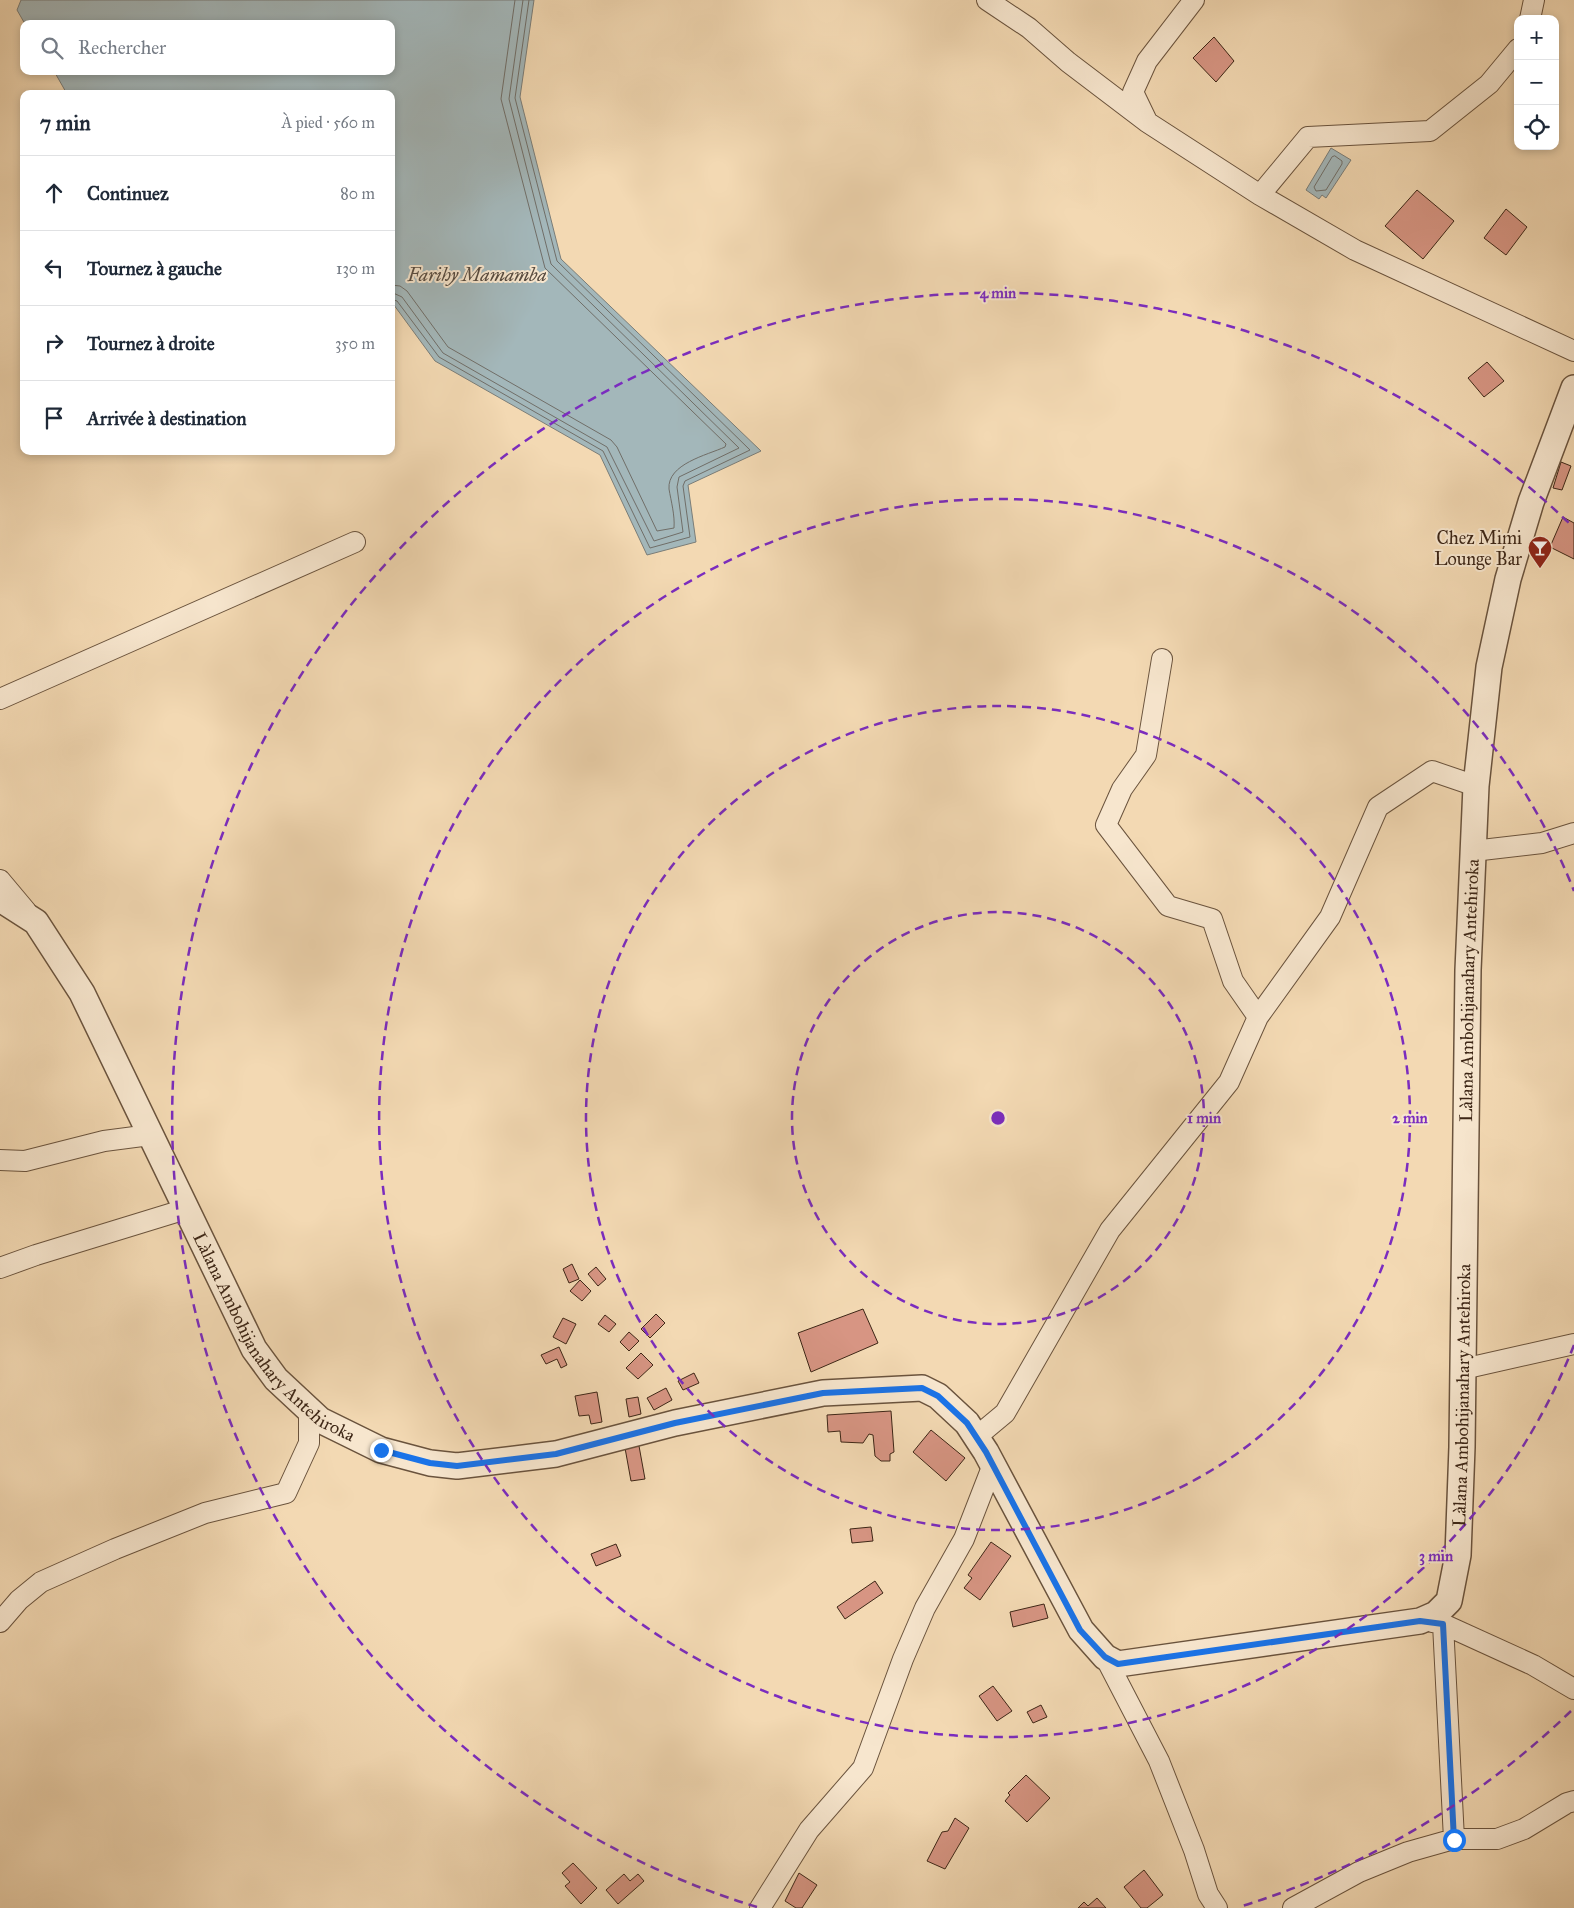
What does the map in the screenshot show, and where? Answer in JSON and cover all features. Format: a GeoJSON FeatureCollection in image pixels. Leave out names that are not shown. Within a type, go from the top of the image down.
{"type":"FeatureCollection","features":[{"type":"Feature","properties":{"kind":"street"},"geometry":{"type":"LineString","coordinates":[[987,0],[1029,28],[1068,62],[1147,122],[1260,195],[1355,250],[1574,351]]}},
{"type":"Feature","properties":{"kind":"street"},"geometry":{"type":"LineString","coordinates":[[1147,122],[1133,92],[1147,61],[1194,0]]}},
{"type":"Feature","properties":{"kind":"street"},"geometry":{"type":"LineString","coordinates":[[1531,15],[1534,0]]}},
{"type":"Feature","properties":{"kind":"street"},"geometry":{"type":"LineString","coordinates":[[1260,195],[1308,137],[1430,131],[1489,84],[1514,54]]}},
{"type":"Feature","properties":{"kind":"street","name":"Làlana Ambohijanahary Antehiroka"},"geometry":{"type":"LineString","coordinates":[[0,899],[36,922],[82,993],[254,1349],[276,1379],[320,1420],[381,1450],[430,1463],[457,1466],[556,1454],[675,1423],[823,1393],[922,1388],[938,1396],[961,1416],[992,1466],[1080,1630],[1105,1657],[1118,1664],[1431,1622],[1449,1601],[1458,1555],[1463,1369],[1468,970],[1476,786],[1489,667],[1508,579],[1532,502],[1574,388]]}},
{"type":"Feature","properties":{"kind":"street"},"geometry":{"type":"LineString","coordinates":[[0,699],[355,542]]}},
{"type":"Feature","properties":{"kind":"street"},"geometry":{"type":"LineString","coordinates":[[1162,659],[1146,755],[1122,789],[1106,825],[1168,906],[1212,919],[1232,981],[1258,1017]]}},
{"type":"Feature","properties":{"kind":"street"},"geometry":{"type":"LineString","coordinates":[[975,1438],[1005,1413],[1110,1230],[1229,1082],[1258,1017],[1330,917],[1378,807],[1432,771],[1476,786]]}},
{"type":"Feature","properties":{"kind":"street"},"geometry":{"type":"LineString","coordinates":[[1473,850],[1542,843],[1574,833]]}},
{"type":"Feature","properties":{"kind":"street"},"geometry":{"type":"LineString","coordinates":[[0,880],[36,922]]}},
{"type":"Feature","properties":{"kind":"street"},"geometry":{"type":"LineString","coordinates":[[0,1160],[25,1161],[104,1141],[150,1135]]}},
{"type":"Feature","properties":{"kind":"street"},"geometry":{"type":"LineString","coordinates":[[0,1268],[36,1255],[186,1209]]}},
{"type":"Feature","properties":{"kind":"street"},"geometry":{"type":"LineString","coordinates":[[1463,1369],[1574,1344]]}},
{"type":"Feature","properties":{"kind":"street"},"geometry":{"type":"LineString","coordinates":[[0,1622],[19,1600],[41,1582],[115,1549],[205,1513],[286,1493],[310,1443],[309,1410]]}},
{"type":"Feature","properties":{"kind":"street"},"geometry":{"type":"LineString","coordinates":[[760,1908],[809,1830],[863,1768],[906,1650],[925,1608],[964,1539],[992,1466]]}},
{"type":"Feature","properties":{"kind":"street"},"geometry":{"type":"LineString","coordinates":[[1454,1840],[1431,1622],[1533,1665],[1574,1689]]}},
{"type":"Feature","properties":{"kind":"street"},"geometry":{"type":"LineString","coordinates":[[1105,1657],[1159,1761],[1194,1850],[1208,1894],[1217,1908]]}},
{"type":"Feature","properties":{"kind":"street"},"geometry":{"type":"LineString","coordinates":[[1293,1908],[1359,1872],[1392,1858],[1454,1840],[1497,1839],[1524,1829],[1567,1803],[1574,1801]]}},
{"type":"Feature","properties":{"kind":"water","name":"Farihy Mamamba"},"geometry":{"type":"Polygon","coordinates":[[[21,0],[534,0],[520,97],[561,259],[761,451],[688,485],[696,542],[647,555],[600,455],[435,361],[395,306],[395,90],[65,90],[56,75],[395,75],[395,20],[23,20],[17,10],[21,0]]]}},
{"type":"Feature","properties":{"kind":"water"},"geometry":{"type":"Polygon","coordinates":[[[1331,148],[1351,160],[1326,198],[1322,195],[1319,199],[1306,190],[1331,148]]]}},
{"type":"Feature","properties":{"kind":"building"},"geometry":{"type":"Polygon","coordinates":[[[1214,37],[1234,61],[1216,82],[1193,58],[1214,37]]]}},
{"type":"Feature","properties":{"kind":"building"},"geometry":{"type":"Polygon","coordinates":[[[1417,190],[1454,221],[1423,259],[1385,226],[1417,190]]]}},
{"type":"Feature","properties":{"kind":"building"},"geometry":{"type":"Polygon","coordinates":[[[1506,209],[1527,227],[1506,255],[1484,238],[1506,209]]]}},
{"type":"Feature","properties":{"kind":"building"},"geometry":{"type":"Polygon","coordinates":[[[1487,362],[1504,381],[1484,397],[1468,378],[1487,362]]]}},
{"type":"Feature","properties":{"kind":"building"},"geometry":{"type":"Polygon","coordinates":[[[1561,462],[1571,466],[1562,490],[1553,488],[1561,462]]]}},
{"type":"Feature","properties":{"kind":"building"},"geometry":{"type":"Polygon","coordinates":[[[1563,517],[1574,523],[1574,559],[1550,547],[1563,517]]]}},
{"type":"Feature","properties":{"kind":"building"},"geometry":{"type":"Polygon","coordinates":[[[572,1264],[579,1279],[569,1283],[563,1269],[572,1264]]]}},
{"type":"Feature","properties":{"kind":"building"},"geometry":{"type":"Polygon","coordinates":[[[596,1267],[606,1279],[598,1286],[588,1274],[596,1267]]]}},
{"type":"Feature","properties":{"kind":"building"},"geometry":{"type":"Polygon","coordinates":[[[580,1280],[591,1291],[582,1301],[570,1291],[580,1280]]]}},
{"type":"Feature","properties":{"kind":"building"},"geometry":{"type":"Polygon","coordinates":[[[863,1309],[878,1343],[811,1372],[798,1333],[863,1309]]]}},
{"type":"Feature","properties":{"kind":"building"},"geometry":{"type":"Polygon","coordinates":[[[656,1314],[665,1323],[650,1338],[641,1329],[656,1314]]]}},
{"type":"Feature","properties":{"kind":"building"},"geometry":{"type":"Polygon","coordinates":[[[605,1315],[616,1324],[609,1332],[598,1324],[605,1315]]]}},
{"type":"Feature","properties":{"kind":"building"},"geometry":{"type":"Polygon","coordinates":[[[563,1318],[576,1324],[566,1344],[553,1337],[563,1318]]]}},
{"type":"Feature","properties":{"kind":"building"},"geometry":{"type":"Polygon","coordinates":[[[629,1332],[639,1341],[629,1351],[620,1342],[629,1332]]]}},
{"type":"Feature","properties":{"kind":"building"},"geometry":{"type":"Polygon","coordinates":[[[559,1347],[567,1365],[561,1368],[557,1359],[546,1364],[541,1355],[559,1347]]]}},
{"type":"Feature","properties":{"kind":"building"},"geometry":{"type":"Polygon","coordinates":[[[641,1353],[653,1365],[638,1379],[626,1368],[641,1353]]]}},
{"type":"Feature","properties":{"kind":"building"},"geometry":{"type":"Polygon","coordinates":[[[694,1373],[699,1383],[683,1390],[678,1381],[694,1373]]]}},
{"type":"Feature","properties":{"kind":"building"},"geometry":{"type":"Polygon","coordinates":[[[666,1388],[672,1400],[654,1410],[647,1398],[666,1388]]]}},
{"type":"Feature","properties":{"kind":"building"},"geometry":{"type":"Polygon","coordinates":[[[597,1392],[602,1422],[591,1424],[589,1415],[579,1416],[575,1396],[597,1392]]]}},
{"type":"Feature","properties":{"kind":"building"},"geometry":{"type":"Polygon","coordinates":[[[638,1397],[641,1414],[629,1417],[626,1399],[638,1397]]]}},
{"type":"Feature","properties":{"kind":"building"},"geometry":{"type":"Polygon","coordinates":[[[891,1411],[894,1452],[890,1454],[890,1461],[881,1461],[875,1456],[873,1435],[869,1434],[863,1443],[841,1442],[840,1431],[828,1432],[827,1415],[891,1411]]]}},
{"type":"Feature","properties":{"kind":"building"},"geometry":{"type":"Polygon","coordinates":[[[931,1430],[965,1458],[946,1481],[913,1452],[931,1430]]]}},
{"type":"Feature","properties":{"kind":"building"},"geometry":{"type":"Polygon","coordinates":[[[639,1446],[645,1479],[631,1481],[625,1448],[639,1446]]]}},
{"type":"Feature","properties":{"kind":"building"},"geometry":{"type":"Polygon","coordinates":[[[871,1527],[873,1541],[852,1543],[850,1529],[871,1527]]]}},
{"type":"Feature","properties":{"kind":"building"},"geometry":{"type":"Polygon","coordinates":[[[991,1542],[1011,1556],[980,1600],[964,1588],[972,1578],[968,1575],[991,1542]]]}},
{"type":"Feature","properties":{"kind":"building"},"geometry":{"type":"Polygon","coordinates":[[[616,1544],[621,1556],[596,1566],[591,1554],[616,1544]]]}},
{"type":"Feature","properties":{"kind":"building"},"geometry":{"type":"Polygon","coordinates":[[[875,1581],[883,1593],[845,1619],[837,1607],[875,1581]]]}},
{"type":"Feature","properties":{"kind":"building"},"geometry":{"type":"Polygon","coordinates":[[[1044,1604],[1048,1618],[1013,1627],[1010,1612],[1044,1604]]]}},
{"type":"Feature","properties":{"kind":"building"},"geometry":{"type":"Polygon","coordinates":[[[993,1686],[1012,1711],[997,1721],[979,1696],[993,1686]]]}},
{"type":"Feature","properties":{"kind":"building"},"geometry":{"type":"Polygon","coordinates":[[[1041,1705],[1047,1717],[1033,1723],[1027,1712],[1041,1705]]]}},
{"type":"Feature","properties":{"kind":"building"},"geometry":{"type":"Polygon","coordinates":[[[1026,1775],[1050,1798],[1027,1822],[1005,1801],[1010,1795],[1008,1793],[1026,1775]]]}},
{"type":"Feature","properties":{"kind":"building"},"geometry":{"type":"Polygon","coordinates":[[[955,1818],[969,1828],[945,1869],[927,1861],[942,1832],[948,1831],[955,1818]]]}},
{"type":"Feature","properties":{"kind":"building"},"geometry":{"type":"Polygon","coordinates":[[[573,1863],[597,1888],[581,1904],[565,1886],[570,1882],[562,1873],[573,1863]]]}},
{"type":"Feature","properties":{"kind":"building"},"geometry":{"type":"Polygon","coordinates":[[[1144,1870],[1163,1895],[1147,1908],[1141,1908],[1124,1887],[1144,1870]]]}},
{"type":"Feature","properties":{"kind":"building"},"geometry":{"type":"Polygon","coordinates":[[[799,1873],[817,1885],[802,1908],[796,1908],[785,1901],[799,1873]]]}},
{"type":"Feature","properties":{"kind":"building"},"geometry":{"type":"Polygon","coordinates":[[[624,1874],[630,1881],[638,1874],[644,1881],[618,1904],[606,1890],[624,1874]]]}},
{"type":"Feature","properties":{"kind":"building"},"geometry":{"type":"Polygon","coordinates":[[[1097,1898],[1106,1908],[1078,1908],[1084,1902],[1088,1906],[1097,1898]]]}},
{"type":"Feature","properties":{"kind":"place","name":"Chez Mimi Lounge Bar"},"geometry":{"type":"Point","coordinates":[1540,569]}},
{"type":"Feature","properties":{"kind":"route"},"geometry":{"type":"LineString","coordinates":[[381,1450],[430,1463],[457,1466],[556,1454],[675,1423],[823,1393],[922,1388],[938,1396],[967,1423],[975,1438],[986,1452],[1026,1532],[1080,1630],[1105,1657],[1118,1664],[1420,1621],[1443,1624],[1454,1840]]}}]}
